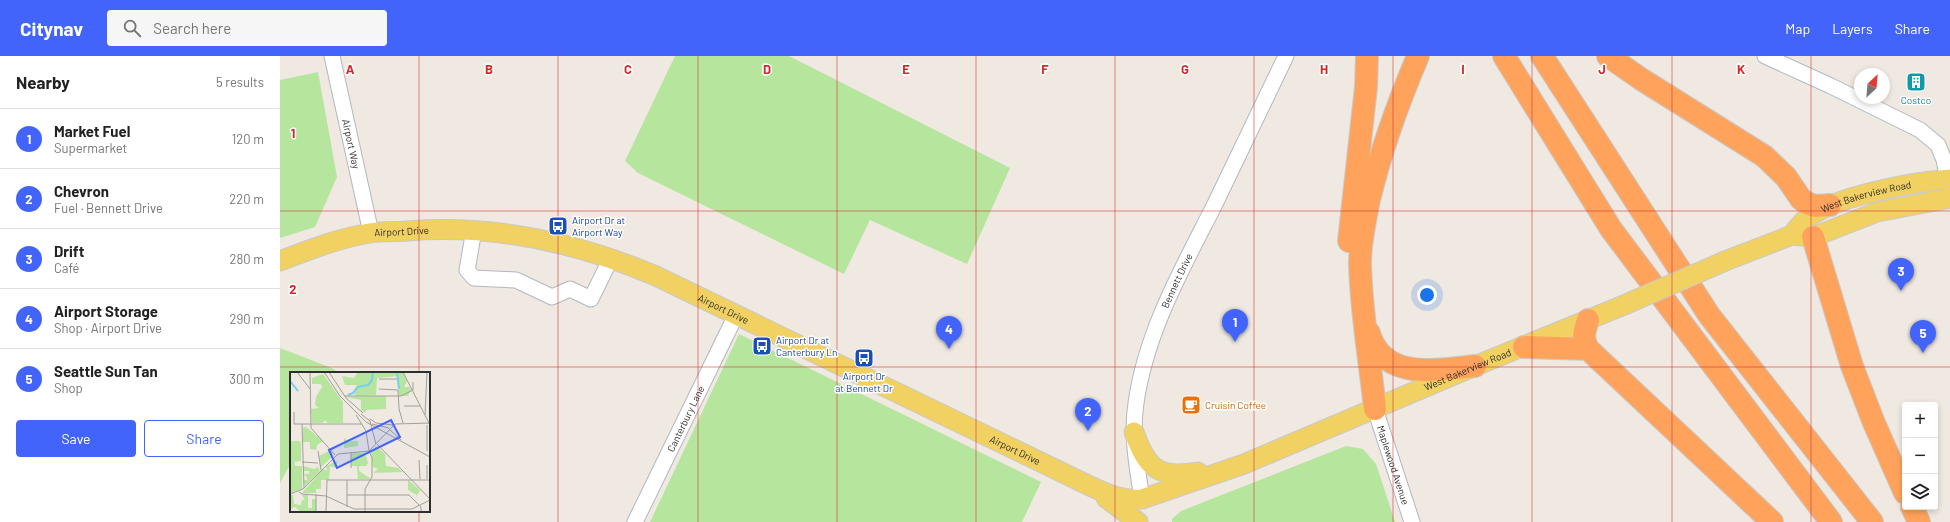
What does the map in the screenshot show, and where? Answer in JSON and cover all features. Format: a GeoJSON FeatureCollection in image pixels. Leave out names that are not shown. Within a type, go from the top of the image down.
{"type":"FeatureCollection","features":[{"type":"Feature","properties":{"kind":"highway"},"geometry":{"type":"LineString","coordinates":[[1367,56],[1366,87],[1350,226],[1348,301],[1361,364],[1375,409]]}},
{"type":"Feature","properties":{"kind":"highway"},"geometry":{"type":"LineString","coordinates":[[1375,409],[1363,312],[1360,262],[1364,222],[1374,180],[1395,110],[1418,56]]}},
{"type":"Feature","properties":{"kind":"highway"},"geometry":{"type":"LineString","coordinates":[[1504,56],[1611,229],[1831,522]]}},
{"type":"Feature","properties":{"kind":"highway"},"geometry":{"type":"LineString","coordinates":[[1542,56],[1709,315],[1872,522]]}},
{"type":"Feature","properties":{"kind":"highway"},"geometry":{"type":"LineString","coordinates":[[1608,56],[1764,156],[1786,177],[1802,199],[1807,203],[1815,206],[1830,205]]}},
{"type":"Feature","properties":{"kind":"highway"},"geometry":{"type":"LineString","coordinates":[[1802,236],[1874,423],[1902,486]]}},
{"type":"Feature","properties":{"kind":"highway"},"geometry":{"type":"LineString","coordinates":[[1363,312],[1371,338],[1380,354],[1395,364],[1411,370],[1436,370],[1475,366]]}},
{"type":"Feature","properties":{"kind":"highway"},"geometry":{"type":"LineString","coordinates":[[1588,320],[1583,333],[1584,341],[1588,349],[1772,522]]}},
{"type":"Feature","properties":{"kind":"highway"},"geometry":{"type":"LineString","coordinates":[[1524,347],[1588,349]]}},
{"type":"Feature","properties":{"kind":"highway"},"geometry":{"type":"LineString","coordinates":[[1914,510],[1920,522]]}},
{"type":"Feature","properties":{"kind":"main road","name":"West Bakerview Road"},"geometry":{"type":"LineString","coordinates":[[1802,236],[1806,219],[1830,205],[1901,186],[1949,179]]}},
{"type":"Feature","properties":{"kind":"main road","name":"West Bakerview Road"},"geometry":{"type":"LineString","coordinates":[[1142,499],[1244,464],[1475,366],[1624,305],[1725,261],[1877,212],[1950,198]]}},
{"type":"Feature","properties":{"kind":"main road","name":"Airport Drive"},"geometry":{"type":"LineString","coordinates":[[280,261],[319,247],[371,233],[435,229],[474,230],[539,238],[611,258],[656,276],[1090,486],[1118,498],[1132,500],[1142,499]]}},
{"type":"Feature","properties":{"kind":"main road"},"geometry":{"type":"LineString","coordinates":[[1134,432],[1139,446],[1150,463],[1156,469],[1170,475],[1180,476],[1244,464]]}},
{"type":"Feature","properties":{"kind":"main road"},"geometry":{"type":"LineString","coordinates":[[1090,486],[1138,522]]}},
{"type":"Feature","properties":{"kind":"main road","name":"Bennett Drive"},"geometry":{"type":"LineString","coordinates":[[1142,499],[1146,522]]}},
{"type":"Feature","properties":{"kind":"street","name":"Airport Way"},"geometry":{"type":"LineString","coordinates":[[332,56],[371,233]]}},
{"type":"Feature","properties":{"kind":"street","name":"Bennett Drive"},"geometry":{"type":"LineString","coordinates":[[1142,499],[1134,432],[1136,402],[1154,332],[1177,280],[1286,56]]}},
{"type":"Feature","properties":{"kind":"street"},"geometry":{"type":"LineString","coordinates":[[1765,56],[1920,130],[1938,145],[1949,179]]}},
{"type":"Feature","properties":{"kind":"street"},"geometry":{"type":"LineString","coordinates":[[474,230],[467,270],[474,278],[516,280],[552,297],[570,289],[591,300],[611,258]]}},
{"type":"Feature","properties":{"kind":"street","name":"Canterbury Lane"},"geometry":{"type":"LineString","coordinates":[[635,522],[736,315]]}},
{"type":"Feature","properties":{"kind":"street","name":"Maplewood Avenue"},"geometry":{"type":"LineString","coordinates":[[1375,409],[1412,522]]}},
{"type":"Feature","properties":{"kind":"green space"},"geometry":{"type":"Polygon","coordinates":[[[675,56],[789,56],[1010,168],[967,264],[870,220],[844,274],[638,173],[625,161],[675,56]]]}},
{"type":"Feature","properties":{"kind":"green space"},"geometry":{"type":"Polygon","coordinates":[[[318,72],[337,177],[315,227],[280,238],[280,80],[318,72]]]}},
{"type":"Feature","properties":{"kind":"green space"},"geometry":{"type":"Polygon","coordinates":[[[739,334],[1041,482],[1022,522],[650,522],[739,334]]]}},
{"type":"Feature","properties":{"kind":"green space"},"geometry":{"type":"Polygon","coordinates":[[[280,348],[334,369],[337,372],[290,372],[290,465],[280,483],[280,348]]]}},
{"type":"Feature","properties":{"kind":"green space"},"geometry":{"type":"Polygon","coordinates":[[[1346,446],[1363,449],[1376,464],[1395,522],[1172,522],[1172,519],[1181,511],[1346,446]]]}},
{"type":"Feature","properties":{"kind":"place","name":"Costco"},"geometry":{"type":"Point","coordinates":[1916,82]}},
{"type":"Feature","properties":{"kind":"place","name":"Airport Dr at Airport Way"},"geometry":{"type":"Point","coordinates":[558,226]}},
{"type":"Feature","properties":{"kind":"place","name":"Drift"},"geometry":{"type":"Point","coordinates":[1901,291]}},
{"type":"Feature","properties":{"kind":"place","name":"Market Fuel"},"geometry":{"type":"Point","coordinates":[1235,342]}},
{"type":"Feature","properties":{"kind":"place","name":"Airport Dr at Canterbury Ln"},"geometry":{"type":"Point","coordinates":[762,346]}},
{"type":"Feature","properties":{"kind":"place","name":"Airport Storage"},"geometry":{"type":"Point","coordinates":[949,349]}},
{"type":"Feature","properties":{"kind":"place","name":"Seattle Sun Tan"},"geometry":{"type":"Point","coordinates":[1923,353]}},
{"type":"Feature","properties":{"kind":"place","name":"Airport Dr at Bennett Dr"},"geometry":{"type":"Point","coordinates":[864,358]}},
{"type":"Feature","properties":{"kind":"place","name":"Cruisin Coffee"},"geometry":{"type":"Point","coordinates":[1191,405]}},
{"type":"Feature","properties":{"kind":"place","name":"Chevron"},"geometry":{"type":"Point","coordinates":[1088,431]}}]}
